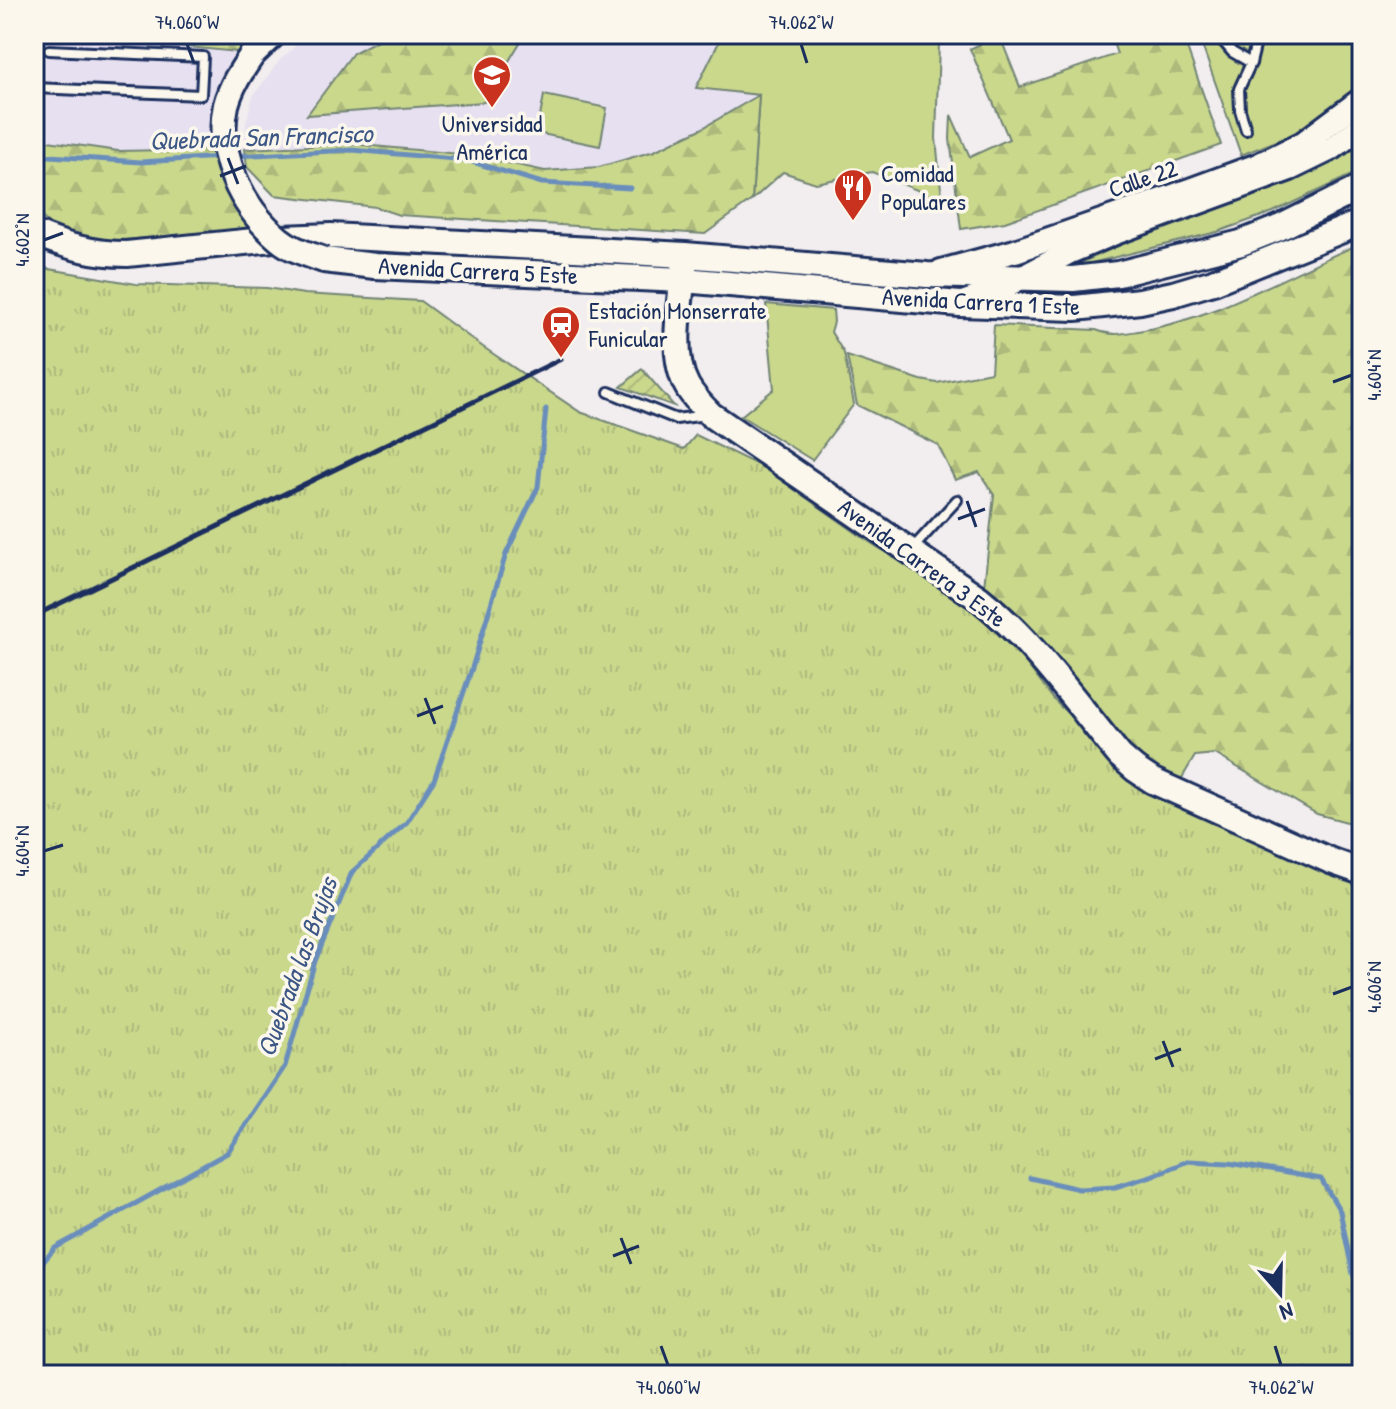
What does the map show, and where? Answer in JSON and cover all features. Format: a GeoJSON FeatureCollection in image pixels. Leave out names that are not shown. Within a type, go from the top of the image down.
{"type":"FeatureCollection","features":[{"type":"Feature","properties":{"kind":"main road","name":"Avenida Carrera 5 Este"},"geometry":{"type":"LineString","coordinates":[[274,34],[252,55],[231,89],[223,130],[229,165],[248,203],[279,239],[296,250],[324,260],[375,266],[683,280]]}},
{"type":"Feature","properties":{"kind":"main road","name":"Avenida Carrera 1 Este"},"geometry":{"type":"LineString","coordinates":[[685,255],[927,275],[1093,278],[1212,251],[1261,236],[1362,187]]}},
{"type":"Feature","properties":{"kind":"main road","name":"Avenida Carrera 1 Este"},"geometry":{"type":"LineString","coordinates":[[683,280],[960,304],[1075,308],[1151,299],[1213,282],[1362,222]]}},
{"type":"Feature","properties":{"kind":"main road","name":"Avenida Carrera 5 Este"},"geometry":{"type":"LineString","coordinates":[[34,233],[80,250],[110,254],[320,235],[685,255]]}},
{"type":"Feature","properties":{"kind":"main road","name":"Avenida Carrera 3 Este"},"geometry":{"type":"LineString","coordinates":[[685,255],[678,343],[681,372],[696,400],[711,415],[999,614],[1135,769],[1153,781],[1362,872]]}},
{"type":"Feature","properties":{"kind":"street","name":"Calle 22"},"geometry":{"type":"LineString","coordinates":[[927,275],[1015,251],[1258,165],[1303,143],[1362,99]]}},
{"type":"Feature","properties":{"kind":"street","name":"Calle 22"},"geometry":{"type":"LineString","coordinates":[[960,304],[996,291],[1068,253],[1115,233],[1290,169],[1333,148],[1362,126]]}},
{"type":"Feature","properties":{"kind":"lane"},"geometry":{"type":"LineString","coordinates":[[1217,34],[1232,52],[1251,63]]}},
{"type":"Feature","properties":{"kind":"lane"},"geometry":{"type":"LineString","coordinates":[[1246,130],[1240,110],[1239,89],[1251,63],[1258,34]]}},
{"type":"Feature","properties":{"kind":"lane"},"geometry":{"type":"LineString","coordinates":[[34,88],[201,95],[203,57],[49,50]]}},
{"type":"Feature","properties":{"kind":"lane"},"geometry":{"type":"LineString","coordinates":[[609,392],[676,419],[711,415]]}},
{"type":"Feature","properties":{"kind":"lane"},"geometry":{"type":"LineString","coordinates":[[910,552],[957,500]]}},
{"type":"Feature","properties":{"kind":"shaded area"},"geometry":{"type":"Polygon","coordinates":[[[34,34],[224,34],[237,52],[215,102],[216,149],[117,151],[34,139],[34,34]]]}},
{"type":"Feature","properties":{"kind":"shaded area","name":"Universidad América"},"geometry":{"type":"Polygon","coordinates":[[[309,34],[837,34],[759,95],[701,129],[654,151],[599,167],[545,171],[471,155],[351,144],[245,149],[246,123],[253,96],[280,60],[309,34]]]}},
{"type":"Feature","properties":{"kind":"green space"},"geometry":{"type":"Polygon","coordinates":[[[62,34],[257,34],[237,52],[62,34]]]}},
{"type":"Feature","properties":{"kind":"green space"},"geometry":{"type":"Polygon","coordinates":[[[389,34],[520,34],[521,41],[484,102],[307,115],[353,53],[389,34]]]}},
{"type":"Feature","properties":{"kind":"green space"},"geometry":{"type":"Polygon","coordinates":[[[723,34],[947,34],[939,42],[936,138],[942,200],[872,172],[816,183],[783,172],[752,200],[759,95],[696,88],[723,34]]]}},
{"type":"Feature","properties":{"kind":"green space"},"geometry":{"type":"Polygon","coordinates":[[[999,34],[1020,87],[1117,54],[1110,34],[1182,34],[1221,145],[1005,222],[961,229],[950,139],[951,115],[970,157],[1009,139],[970,49],[999,34]]]}},
{"type":"Feature","properties":{"kind":"green space"},"geometry":{"type":"Polygon","coordinates":[[[1198,34],[1362,34],[1362,89],[1314,126],[1241,155],[1198,34]]]}},
{"type":"Feature","properties":{"kind":"green space"},"geometry":{"type":"Polygon","coordinates":[[[544,95],[607,108],[600,146],[537,133],[544,95]]]}},
{"type":"Feature","properties":{"kind":"green space"},"geometry":{"type":"Polygon","coordinates":[[[759,95],[752,200],[705,234],[399,215],[375,207],[274,195],[247,167],[245,149],[351,144],[471,155],[545,171],[599,167],[654,151],[701,129],[759,95]]]}},
{"type":"Feature","properties":{"kind":"green space"},"geometry":{"type":"Polygon","coordinates":[[[1362,136],[1362,170],[1273,212],[1217,232],[1067,269],[1362,136]]]}},
{"type":"Feature","properties":{"kind":"green space"},"geometry":{"type":"Polygon","coordinates":[[[34,139],[118,151],[216,149],[228,193],[254,230],[95,242],[50,224],[34,211],[34,139]]]}},
{"type":"Feature","properties":{"kind":"green space"},"geometry":{"type":"Polygon","coordinates":[[[1362,243],[1362,826],[1317,814],[1215,754],[1195,756],[1182,778],[1156,777],[1038,638],[984,587],[994,495],[979,472],[955,480],[938,445],[857,405],[847,356],[937,383],[991,372],[994,325],[1096,330],[1117,334],[1168,325],[1225,306],[1362,243]]]}},
{"type":"Feature","properties":{"kind":"green space"},"geometry":{"type":"Polygon","coordinates":[[[34,264],[136,284],[267,288],[304,294],[420,301],[580,412],[684,449],[696,435],[764,468],[970,607],[1019,654],[1055,701],[1099,744],[1362,881],[1362,1375],[34,1375],[34,264]]]}},
{"type":"Feature","properties":{"kind":"green space"},"geometry":{"type":"Polygon","coordinates":[[[766,304],[833,310],[831,332],[844,353],[854,404],[812,460],[741,416],[774,389],[766,304]]]}},
{"type":"Feature","properties":{"kind":"green space"},"geometry":{"type":"Polygon","coordinates":[[[642,369],[674,406],[621,387],[642,369]]]}},
{"type":"Feature","properties":{"kind":"waterway","name":"Quebrada San Francisco"},"geometry":{"type":"LineString","coordinates":[[235,156],[352,150],[466,160],[542,183],[630,188]]}},
{"type":"Feature","properties":{"kind":"waterway","name":"Quebrada San Francisco"},"geometry":{"type":"LineString","coordinates":[[34,155],[141,162],[221,157]]}},
{"type":"Feature","properties":{"kind":"waterway","name":"Quebrada las Brujas"},"geometry":{"type":"LineString","coordinates":[[34,1273],[55,1248],[227,1153],[285,1066],[315,961],[352,872],[407,822],[434,780],[506,554],[538,487],[546,409]]}},
{"type":"Feature","properties":{"kind":"waterway"},"geometry":{"type":"LineString","coordinates":[[1030,1178],[1079,1189],[1115,1187],[1188,1161],[1229,1163],[1321,1179],[1340,1211],[1353,1274],[1362,1293]]}},
{"type":"Feature","properties":{"kind":"railway"},"geometry":{"type":"LineString","coordinates":[[34,616],[561,359]]}},
{"type":"Feature","properties":{"kind":"place","name":"Universidad América"},"geometry":{"type":"Point","coordinates":[492,109]}},
{"type":"Feature","properties":{"kind":"place","name":"Comidad Populares"},"geometry":{"type":"Point","coordinates":[853,222]}},
{"type":"Feature","properties":{"kind":"place","name":"Estación Monserrate Funicular"},"geometry":{"type":"Point","coordinates":[561,359]}}]}
